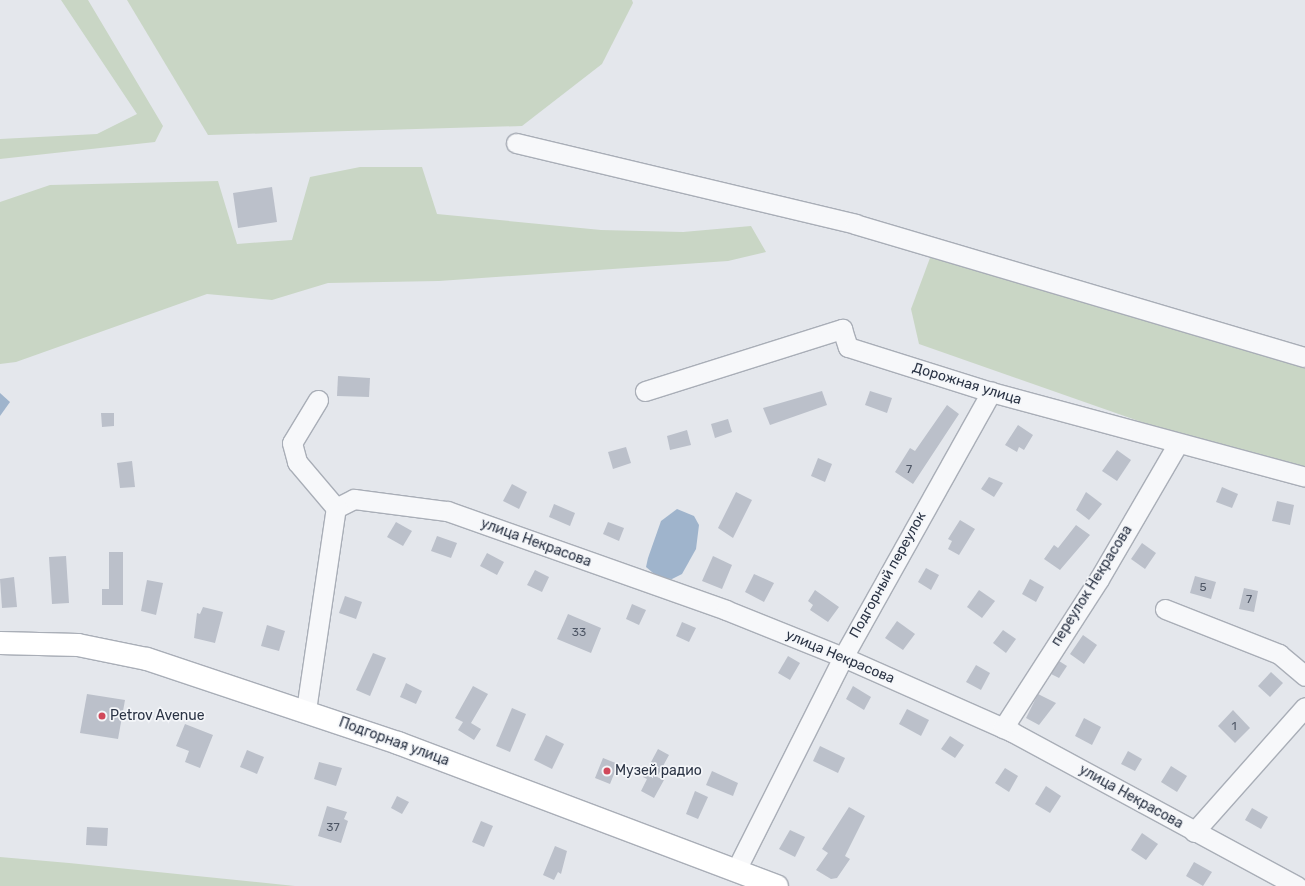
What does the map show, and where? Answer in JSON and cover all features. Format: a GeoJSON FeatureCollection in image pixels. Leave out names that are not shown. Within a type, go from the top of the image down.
{"type":"FeatureCollection","features":[{"type":"Feature","properties":{"kind":"main road","name":"Подгорная улица"},"geometry":{"type":"LineString","coordinates":[[0,643],[78,645],[147,659],[306,710],[737,868],[777,886]]}},
{"type":"Feature","properties":{"kind":"street"},"geometry":{"type":"LineString","coordinates":[[516,143],[856,224],[1305,357]]}},
{"type":"Feature","properties":{"kind":"street","name":"Дорожная улица"},"geometry":{"type":"LineString","coordinates":[[645,391],[842,329],[848,347],[991,392],[1305,477]]}},
{"type":"Feature","properties":{"kind":"street","name":"Подгорный переулок"},"geometry":{"type":"LineString","coordinates":[[737,868],[843,657],[991,392]]}},
{"type":"Feature","properties":{"kind":"street"},"geometry":{"type":"LineString","coordinates":[[306,710],[336,508],[297,462],[292,442],[318,400]]}},
{"type":"Feature","properties":{"kind":"street","name":"переулок Некрасова"},"geometry":{"type":"LineString","coordinates":[[1003,728],[1099,579],[1178,442]]}},
{"type":"Feature","properties":{"kind":"street","name":"улица Некрасова"},"geometry":{"type":"LineString","coordinates":[[336,508],[354,499],[447,511],[726,610],[843,657],[1003,728],[1297,886]]}},
{"type":"Feature","properties":{"kind":"street"},"geometry":{"type":"LineString","coordinates":[[1165,609],[1279,654],[1305,676]]}},
{"type":"Feature","properties":{"kind":"street"},"geometry":{"type":"LineString","coordinates":[[1194,832],[1305,707]]}},
{"type":"Feature","properties":{"kind":"green space"},"geometry":{"type":"Polygon","coordinates":[[[61,0],[88,0],[163,126],[155,142],[0,159],[0,139],[97,134],[137,114],[61,0]]]}},
{"type":"Feature","properties":{"kind":"green space"},"geometry":{"type":"Polygon","coordinates":[[[127,0],[632,0],[633,3],[602,64],[522,126],[208,135],[127,0]]]}},
{"type":"Feature","properties":{"kind":"green space"},"geometry":{"type":"Polygon","coordinates":[[[360,167],[422,167],[437,214],[601,230],[683,232],[751,226],[766,252],[728,261],[439,281],[328,283],[272,300],[207,294],[16,362],[0,364],[0,202],[50,185],[218,181],[237,244],[292,240],[310,177],[360,167]]]}},
{"type":"Feature","properties":{"kind":"green space"},"geometry":{"type":"Polygon","coordinates":[[[930,258],[948,258],[1305,365],[1305,468],[1187,438],[919,344],[911,309],[930,258]]]}},
{"type":"Feature","properties":{"kind":"green space"},"geometry":{"type":"Polygon","coordinates":[[[0,857],[69,863],[295,886],[0,886],[0,857]]]}},
{"type":"Feature","properties":{"kind":"water"},"geometry":{"type":"Polygon","coordinates":[[[0,393],[10,402],[0,416],[0,393]]]}},
{"type":"Feature","properties":{"kind":"water"},"geometry":{"type":"Polygon","coordinates":[[[677,509],[694,516],[699,525],[696,549],[682,574],[672,579],[659,578],[646,567],[648,558],[661,521],[677,509]]]}},
{"type":"Feature","properties":{"kind":"building"},"geometry":{"type":"Polygon","coordinates":[[[272,187],[277,222],[238,228],[233,193],[272,187]]]}},
{"type":"Feature","properties":{"kind":"building"},"geometry":{"type":"Polygon","coordinates":[[[338,376],[370,378],[369,397],[337,396],[338,376]]]}},
{"type":"Feature","properties":{"kind":"building"},"geometry":{"type":"Polygon","coordinates":[[[822,391],[827,405],[770,425],[763,408],[822,391]]]}},
{"type":"Feature","properties":{"kind":"building"},"geometry":{"type":"Polygon","coordinates":[[[870,391],[892,398],[887,413],[865,405],[870,391]]]}},
{"type":"Feature","properties":{"kind":"building"},"geometry":{"type":"Polygon","coordinates":[[[947,405],[959,414],[913,484],[895,472],[910,448],[915,451],[947,405]]]}},
{"type":"Feature","properties":{"kind":"building"},"geometry":{"type":"Polygon","coordinates":[[[101,413],[114,413],[114,426],[102,427],[101,413]]]}},
{"type":"Feature","properties":{"kind":"building"},"geometry":{"type":"Polygon","coordinates":[[[728,419],[732,432],[715,438],[711,424],[728,419]]]}},
{"type":"Feature","properties":{"kind":"building"},"geometry":{"type":"Polygon","coordinates":[[[1018,425],[1033,435],[1024,450],[1019,447],[1017,452],[1005,445],[1018,425]]]}},
{"type":"Feature","properties":{"kind":"building"},"geometry":{"type":"Polygon","coordinates":[[[687,430],[691,445],[670,450],[667,436],[687,430]]]}},
{"type":"Feature","properties":{"kind":"building"},"geometry":{"type":"Polygon","coordinates":[[[626,447],[631,463],[613,469],[608,452],[626,447]]]}},
{"type":"Feature","properties":{"kind":"building"},"geometry":{"type":"Polygon","coordinates":[[[1117,450],[1131,460],[1117,481],[1102,471],[1117,450]]]}},
{"type":"Feature","properties":{"kind":"building"},"geometry":{"type":"Polygon","coordinates":[[[818,458],[832,464],[825,482],[811,476],[818,458]]]}},
{"type":"Feature","properties":{"kind":"building"},"geometry":{"type":"Polygon","coordinates":[[[132,461],[135,487],[120,488],[117,463],[132,461]]]}},
{"type":"Feature","properties":{"kind":"building"},"geometry":{"type":"Polygon","coordinates":[[[989,477],[1003,483],[994,497],[981,489],[989,477]]]}},
{"type":"Feature","properties":{"kind":"building"},"geometry":{"type":"Polygon","coordinates":[[[512,484],[527,492],[519,509],[503,501],[512,484]]]}},
{"type":"Feature","properties":{"kind":"building"},"geometry":{"type":"Polygon","coordinates":[[[1222,487],[1238,494],[1232,508],[1216,502],[1222,487]]]}},
{"type":"Feature","properties":{"kind":"building"},"geometry":{"type":"Polygon","coordinates":[[[736,492],[752,500],[733,538],[718,528],[736,492]]]}},
{"type":"Feature","properties":{"kind":"building"},"geometry":{"type":"Polygon","coordinates":[[[1086,492],[1102,504],[1089,520],[1076,510],[1086,492]]]}},
{"type":"Feature","properties":{"kind":"building"},"geometry":{"type":"Polygon","coordinates":[[[1277,501],[1294,505],[1290,525],[1272,521],[1277,501]]]}},
{"type":"Feature","properties":{"kind":"building"},"geometry":{"type":"Polygon","coordinates":[[[554,504],[575,513],[570,526],[549,517],[554,504]]]}},
{"type":"Feature","properties":{"kind":"building"},"geometry":{"type":"Polygon","coordinates":[[[960,520],[975,529],[959,555],[948,549],[952,541],[948,539],[960,520]]]}},
{"type":"Feature","properties":{"kind":"building"},"geometry":{"type":"Polygon","coordinates":[[[396,522],[412,531],[403,546],[387,537],[396,522]]]}},
{"type":"Feature","properties":{"kind":"building"},"geometry":{"type":"Polygon","coordinates":[[[608,522],[624,528],[619,541],[603,534],[608,522]]]}},
{"type":"Feature","properties":{"kind":"building"},"geometry":{"type":"Polygon","coordinates":[[[1076,525],[1090,535],[1060,570],[1044,559],[1054,545],[1058,548],[1076,525]]]}},
{"type":"Feature","properties":{"kind":"building"},"geometry":{"type":"Polygon","coordinates":[[[437,536],[457,543],[451,558],[431,551],[437,536]]]}},
{"type":"Feature","properties":{"kind":"building"},"geometry":{"type":"Polygon","coordinates":[[[1142,543],[1156,553],[1145,569],[1131,559],[1142,543]]]}},
{"type":"Feature","properties":{"kind":"building"},"geometry":{"type":"Polygon","coordinates":[[[109,552],[123,552],[123,605],[102,605],[102,589],[109,589],[109,552]]]}},
{"type":"Feature","properties":{"kind":"building"},"geometry":{"type":"Polygon","coordinates":[[[487,553],[504,562],[497,575],[480,566],[487,553]]]}},
{"type":"Feature","properties":{"kind":"building"},"geometry":{"type":"Polygon","coordinates":[[[66,556],[69,603],[52,604],[49,557],[66,556]]]}},
{"type":"Feature","properties":{"kind":"building"},"geometry":{"type":"Polygon","coordinates":[[[713,556],[732,565],[722,589],[702,581],[713,556]]]}},
{"type":"Feature","properties":{"kind":"building"},"geometry":{"type":"Polygon","coordinates":[[[926,568],[939,575],[931,590],[918,582],[926,568]]]}},
{"type":"Feature","properties":{"kind":"building"},"geometry":{"type":"Polygon","coordinates":[[[535,570],[549,577],[542,592],[527,585],[535,570]]]}},
{"type":"Feature","properties":{"kind":"building"},"geometry":{"type":"Polygon","coordinates":[[[754,574],[774,583],[764,602],[745,592],[754,574]]]}},
{"type":"Feature","properties":{"kind":"building"},"geometry":{"type":"Polygon","coordinates":[[[1195,576],[1216,582],[1211,599],[1190,593],[1195,576]]]}},
{"type":"Feature","properties":{"kind":"building"},"geometry":{"type":"Polygon","coordinates":[[[14,577],[17,607],[2,608],[0,579],[14,577]]]}},
{"type":"Feature","properties":{"kind":"building"},"geometry":{"type":"Polygon","coordinates":[[[1030,579],[1044,587],[1036,602],[1022,594],[1030,579]]]}},
{"type":"Feature","properties":{"kind":"building"},"geometry":{"type":"Polygon","coordinates":[[[147,580],[163,583],[156,615],[141,611],[147,580]]]}},
{"type":"Feature","properties":{"kind":"building"},"geometry":{"type":"Polygon","coordinates":[[[1244,588],[1258,591],[1254,612],[1239,609],[1244,588]]]}},
{"type":"Feature","properties":{"kind":"building"},"geometry":{"type":"Polygon","coordinates":[[[815,590],[839,607],[828,622],[810,610],[813,605],[808,601],[815,590]]]}},
{"type":"Feature","properties":{"kind":"building"},"geometry":{"type":"Polygon","coordinates":[[[979,590],[995,601],[982,618],[967,607],[979,590]]]}},
{"type":"Feature","properties":{"kind":"building"},"geometry":{"type":"Polygon","coordinates":[[[345,596],[362,602],[356,619],[339,613],[345,596]]]}},
{"type":"Feature","properties":{"kind":"building"},"geometry":{"type":"Polygon","coordinates":[[[632,604],[646,610],[639,625],[626,619],[632,604]]]}},
{"type":"Feature","properties":{"kind":"building"},"geometry":{"type":"Polygon","coordinates":[[[203,607],[223,612],[215,643],[194,638],[197,613],[200,614],[203,607]]]}},
{"type":"Feature","properties":{"kind":"building"},"geometry":{"type":"Polygon","coordinates":[[[568,614],[601,628],[591,653],[557,639],[568,614]]]}},
{"type":"Feature","properties":{"kind":"building"},"geometry":{"type":"Polygon","coordinates":[[[897,621],[915,634],[903,650],[885,638],[897,621]]]}},
{"type":"Feature","properties":{"kind":"building"},"geometry":{"type":"Polygon","coordinates":[[[682,622],[696,628],[689,642],[676,636],[682,622]]]}},
{"type":"Feature","properties":{"kind":"building"},"geometry":{"type":"Polygon","coordinates":[[[267,625],[285,631],[279,651],[261,646],[267,625]]]}},
{"type":"Feature","properties":{"kind":"building"},"geometry":{"type":"Polygon","coordinates":[[[1003,630],[1016,639],[1006,653],[993,643],[1003,630]]]}},
{"type":"Feature","properties":{"kind":"building"},"geometry":{"type":"Polygon","coordinates":[[[1083,635],[1097,645],[1084,664],[1070,654],[1083,635]]]}},
{"type":"Feature","properties":{"kind":"building"},"geometry":{"type":"Polygon","coordinates":[[[373,653],[386,658],[370,696],[356,690],[373,653]]]}},
{"type":"Feature","properties":{"kind":"building"},"geometry":{"type":"Polygon","coordinates":[[[788,656],[800,663],[790,680],[778,673],[788,656]]]}},
{"type":"Feature","properties":{"kind":"building"},"geometry":{"type":"Polygon","coordinates":[[[1059,661],[1067,666],[1059,678],[1051,674],[1059,661]]]}},
{"type":"Feature","properties":{"kind":"building"},"geometry":{"type":"Polygon","coordinates":[[[976,665],[990,673],[981,690],[966,682],[976,665]]]}},
{"type":"Feature","properties":{"kind":"building"},"geometry":{"type":"Polygon","coordinates":[[[1271,672],[1283,683],[1270,697],[1258,686],[1271,672]]]}},
{"type":"Feature","properties":{"kind":"building"},"geometry":{"type":"Polygon","coordinates":[[[406,683],[422,691],[416,704],[400,697],[406,683]]]}},
{"type":"Feature","properties":{"kind":"building"},"geometry":{"type":"Polygon","coordinates":[[[473,686],[488,694],[471,723],[481,729],[474,740],[458,730],[463,722],[455,718],[473,686]]]}},
{"type":"Feature","properties":{"kind":"building"},"geometry":{"type":"Polygon","coordinates":[[[853,686],[871,697],[864,710],[846,699],[853,686]]]}},
{"type":"Feature","properties":{"kind":"building","name":"Petrov Avenue"},"geometry":{"type":"Polygon","coordinates":[[[87,694],[125,700],[118,739],[80,733],[87,694]]]}},
{"type":"Feature","properties":{"kind":"building"},"geometry":{"type":"Polygon","coordinates":[[[1038,694],[1056,703],[1039,725],[1026,718],[1038,694]]]}},
{"type":"Feature","properties":{"kind":"building"},"geometry":{"type":"Polygon","coordinates":[[[512,708],[526,714],[510,752],[496,746],[512,708]]]}},
{"type":"Feature","properties":{"kind":"building"},"geometry":{"type":"Polygon","coordinates":[[[907,709],[929,720],[921,736],[899,724],[907,709]]]}},
{"type":"Feature","properties":{"kind":"building"},"geometry":{"type":"Polygon","coordinates":[[[1233,710],[1250,728],[1235,743],[1218,726],[1233,710]]]}},
{"type":"Feature","properties":{"kind":"building"},"geometry":{"type":"Polygon","coordinates":[[[1084,718],[1101,727],[1092,745],[1075,736],[1084,718]]]}},
{"type":"Feature","properties":{"kind":"building"},"geometry":{"type":"Polygon","coordinates":[[[185,724],[213,735],[200,768],[185,762],[189,751],[176,746],[185,724]]]}},
{"type":"Feature","properties":{"kind":"building"},"geometry":{"type":"Polygon","coordinates":[[[546,735],[564,744],[552,769],[534,760],[546,735]]]}},
{"type":"Feature","properties":{"kind":"building"},"geometry":{"type":"Polygon","coordinates":[[[950,736],[964,745],[955,758],[941,749],[950,736]]]}},
{"type":"Feature","properties":{"kind":"building"},"geometry":{"type":"Polygon","coordinates":[[[820,746],[845,758],[838,773],[813,761],[820,746]]]}},
{"type":"Feature","properties":{"kind":"building"},"geometry":{"type":"Polygon","coordinates":[[[658,749],[669,755],[657,777],[664,780],[654,798],[641,791],[647,779],[643,777],[658,749]]]}},
{"type":"Feature","properties":{"kind":"building"},"geometry":{"type":"Polygon","coordinates":[[[247,750],[264,757],[257,774],[240,767],[247,750]]]}},
{"type":"Feature","properties":{"kind":"building"},"geometry":{"type":"Polygon","coordinates":[[[1128,751],[1142,759],[1135,771],[1121,764],[1128,751]]]}},
{"type":"Feature","properties":{"kind":"building","name":"Музей радио"},"geometry":{"type":"Polygon","coordinates":[[[603,758],[618,764],[610,784],[595,778],[603,758]]]}},
{"type":"Feature","properties":{"kind":"building"},"geometry":{"type":"Polygon","coordinates":[[[319,762],[342,768],[336,786],[314,779],[319,762]]]}},
{"type":"Feature","properties":{"kind":"building"},"geometry":{"type":"Polygon","coordinates":[[[1171,766],[1187,776],[1177,792],[1161,782],[1171,766]]]}},
{"type":"Feature","properties":{"kind":"building"},"geometry":{"type":"Polygon","coordinates":[[[1005,768],[1018,776],[1009,792],[995,783],[1005,768]]]}},
{"type":"Feature","properties":{"kind":"building"},"geometry":{"type":"Polygon","coordinates":[[[712,771],[738,783],[733,796],[706,785],[712,771]]]}},
{"type":"Feature","properties":{"kind":"building"},"geometry":{"type":"Polygon","coordinates":[[[1046,786],[1061,796],[1050,813],[1035,804],[1046,786]]]}},
{"type":"Feature","properties":{"kind":"building"},"geometry":{"type":"Polygon","coordinates":[[[695,791],[708,797],[698,819],[686,814],[695,791]]]}},
{"type":"Feature","properties":{"kind":"building"},"geometry":{"type":"Polygon","coordinates":[[[397,796],[409,802],[402,814],[391,808],[397,796]]]}},
{"type":"Feature","properties":{"kind":"building"},"geometry":{"type":"Polygon","coordinates":[[[327,806],[347,812],[344,819],[348,821],[341,843],[318,836],[327,806]]]}},
{"type":"Feature","properties":{"kind":"building"},"geometry":{"type":"Polygon","coordinates":[[[849,807],[865,816],[845,856],[850,859],[837,878],[831,879],[816,870],[828,853],[822,849],[849,807]]]}},
{"type":"Feature","properties":{"kind":"building"},"geometry":{"type":"Polygon","coordinates":[[[1252,808],[1268,817],[1261,829],[1245,820],[1252,808]]]}},
{"type":"Feature","properties":{"kind":"building"},"geometry":{"type":"Polygon","coordinates":[[[481,821],[493,826],[484,847],[472,842],[481,821]]]}},
{"type":"Feature","properties":{"kind":"building"},"geometry":{"type":"Polygon","coordinates":[[[87,827],[108,828],[107,846],[86,845],[87,827]]]}},
{"type":"Feature","properties":{"kind":"building"},"geometry":{"type":"Polygon","coordinates":[[[790,830],[805,837],[795,857],[779,849],[790,830]]]}},
{"type":"Feature","properties":{"kind":"building"},"geometry":{"type":"Polygon","coordinates":[[[1142,833],[1158,844],[1146,860],[1131,850],[1142,833]]]}},
{"type":"Feature","properties":{"kind":"building"},"geometry":{"type":"Polygon","coordinates":[[[555,846],[567,851],[561,874],[558,872],[554,880],[543,875],[555,846]]]}},
{"type":"Feature","properties":{"kind":"building"},"geometry":{"type":"Polygon","coordinates":[[[1194,862],[1212,872],[1203,886],[1186,876],[1194,862]]]}},
{"type":"Feature","properties":{"kind":"place","name":"Petrov Avenue"},"geometry":{"type":"Point","coordinates":[102,716]}},
{"type":"Feature","properties":{"kind":"place","name":"Музей радио"},"geometry":{"type":"Point","coordinates":[607,771]}}]}
